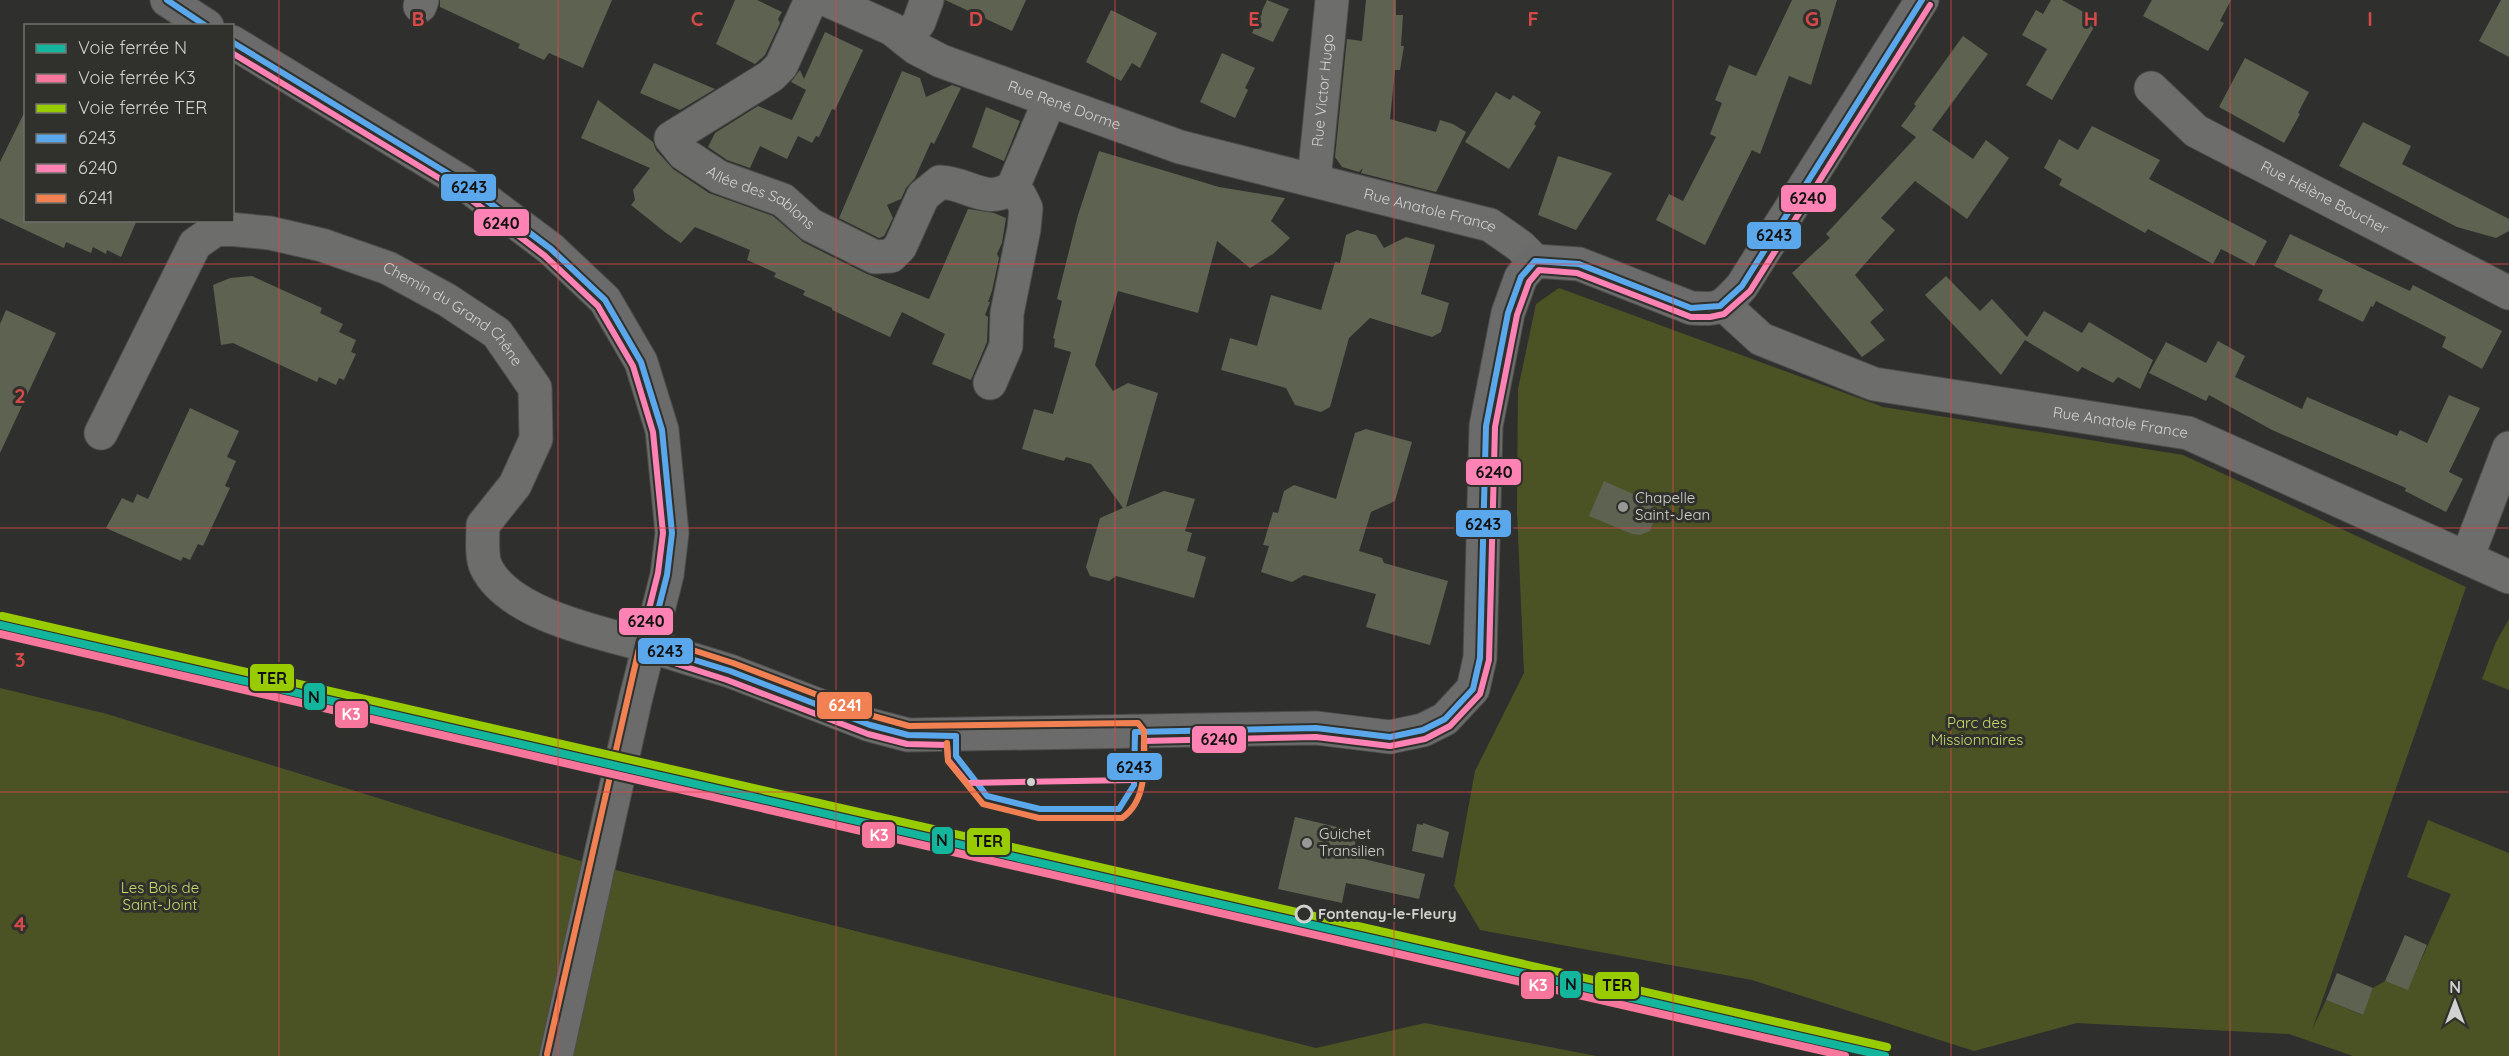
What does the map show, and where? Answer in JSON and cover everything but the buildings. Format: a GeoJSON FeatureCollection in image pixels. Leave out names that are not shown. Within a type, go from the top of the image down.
{"type":"FeatureCollection","features":[{"type":"Feature","properties":{"kind":"street"},"geometry":{"type":"LineString","coordinates":[[167,0],[204,24]]}},
{"type":"Feature","properties":{"kind":"street","name":"Allée des Sablons"},"geometry":{"type":"LineString","coordinates":[[811,0],[780,66],[771,76],[671,138],[684,154],[733,184],[760,190],[783,200],[811,225],[875,257],[891,256],[900,248],[923,196],[940,182],[954,183],[989,196],[1002,195],[1013,187]]}},
{"type":"Feature","properties":{"kind":"street","name":"Rue René Dorme"},"geometry":{"type":"LineString","coordinates":[[827,0],[892,29],[927,55],[1049,102],[1180,147],[1314,180]]}},
{"type":"Feature","properties":{"kind":"street"},"geometry":{"type":"LineString","coordinates":[[906,40],[919,22],[927,0]]}},
{"type":"Feature","properties":{"kind":"street","name":"Rue Victor Hugo"},"geometry":{"type":"LineString","coordinates":[[1314,180],[1332,0]]}},
{"type":"Feature","properties":{"kind":"street"},"geometry":{"type":"LineString","coordinates":[[649,646],[730,671],[870,725],[908,735],[1316,728],[1390,736],[1423,730],[1445,719],[1473,689],[1480,658],[1486,426],[1508,313],[1521,277],[1534,261],[1579,264],[1691,308],[1708,309],[1725,306],[1742,286],[1922,0]]}},
{"type":"Feature","properties":{"kind":"street"},"geometry":{"type":"LineString","coordinates":[[234,43],[462,183],[551,249],[604,300],[641,362],[662,430],[672,533],[667,575],[556,1056]]}},
{"type":"Feature","properties":{"kind":"street","name":"Rue Hélène Boucher"},"geometry":{"type":"LineString","coordinates":[[2151,88],[2196,131],[2509,293]]}},
{"type":"Feature","properties":{"kind":"street"},"geometry":{"type":"LineString","coordinates":[[990,383],[1006,346],[1007,313],[1024,229],[1026,208],[1013,187],[1049,102]]}},
{"type":"Feature","properties":{"kind":"street","name":"Rue Anatole France"},"geometry":{"type":"LineString","coordinates":[[1314,180],[1490,225],[1520,246],[1534,261]]}},
{"type":"Feature","properties":{"kind":"street","name":"Chemin du Grand Chêne"},"geometry":{"type":"LineString","coordinates":[[101,433],[195,244],[218,228],[270,233],[322,245],[388,268],[447,300],[497,333],[535,388],[536,439],[515,485],[483,525],[485,566],[507,594],[563,622],[649,646]]}},
{"type":"Feature","properties":{"kind":"street","name":"Rue Anatole France"},"geometry":{"type":"LineString","coordinates":[[1725,306],[1761,339],[1874,384],[2188,433],[2509,577]]}},
{"type":"Feature","properties":{"kind":"street"},"geometry":{"type":"LineString","coordinates":[[2467,558],[2509,448]]}},
{"type":"Feature","properties":{"kind":"green space","name":"Parc des Missionnaires"},"geometry":{"type":"Polygon","coordinates":[[[1559,288],[1883,407],[2183,455],[2466,587],[2312,1030],[2326,1000],[2362,1015],[2373,988],[2385,981],[2408,989],[2451,894],[2407,877],[2428,820],[2509,853],[2509,1056],[2353,1056],[2289,1034],[2077,1023],[1974,1051],[1752,980],[1480,930],[1454,886],[1475,771],[1524,673],[1517,511],[1518,389],[1536,304],[1559,288]]]}},
{"type":"Feature","properties":{"kind":"green space"},"geometry":{"type":"Polygon","coordinates":[[[2509,619],[2509,690],[2482,679],[2496,642],[2509,619]]]}},
{"type":"Feature","properties":{"kind":"green space","name":"Les Bois de Saint-Joint"},"geometry":{"type":"Polygon","coordinates":[[[0,688],[107,714],[584,862],[1316,1048],[1425,1023],[1596,1056],[0,1056],[0,688]]]}},
{"type":"Feature","properties":{"kind":"rail line","name":"TER"},"geometry":{"type":"LineString","coordinates":[[2,616],[1887,1047]]}},
{"type":"Feature","properties":{"kind":"rail line","name":"N"},"geometry":{"type":"LineString","coordinates":[[0,625],[1885,1056]]}},
{"type":"Feature","properties":{"kind":"rail line","name":"K3"},"geometry":{"type":"LineString","coordinates":[[0,634],[1845,1056]]}},
{"type":"Feature","properties":{"kind":"transit line","name":"6243"},"geometry":{"type":"LineString","coordinates":[[167,0],[203,24]]}},
{"type":"Feature","properties":{"kind":"transit line","name":"6243"},"geometry":{"type":"LineString","coordinates":[[234,43],[462,182],[551,249],[605,300],[641,362],[662,430],[672,533],[667,575],[649,646],[730,671],[870,725],[908,735],[956,736],[956,756],[987,796],[1040,809],[1119,809],[1134,785],[1135,732],[1316,728],[1390,737],[1423,730],[1445,719],[1473,689],[1480,658],[1486,426],[1508,313],[1521,277],[1535,261],[1579,264],[1691,308],[1720,306],[1742,286],[1922,0]]}},
{"type":"Feature","properties":{"kind":"transit line","name":"6240"},"geometry":{"type":"LineString","coordinates":[[234,54],[457,189],[545,256],[598,306],[633,366],[653,432],[663,533],[658,573],[640,645],[643,653],[727,680],[868,734],[907,744],[947,745],[948,760],[967,783],[1134,780],[1143,769],[1144,741],[1316,737],[1390,746],[1425,739],[1450,726],[1480,694],[1489,660],[1495,427],[1517,315],[1529,282],[1539,270],[1577,273],[1691,317],[1724,314],[1750,291],[1930,5]]}},
{"type":"Feature","properties":{"kind":"transit line","name":"6241"},"geometry":{"type":"LineString","coordinates":[[652,637],[733,663],[873,716],[909,726],[1138,723],[1144,731],[1141,790],[1131,810],[1122,818],[1039,818],[983,804],[948,761],[947,743]]}},
{"type":"Feature","properties":{"kind":"transit line","name":"6241"},"geometry":{"type":"LineString","coordinates":[[547,1054],[640,644]]}},
{"type":"Feature","properties":{"kind":"place","name":"Chapelle Saint-Jean"},"geometry":{"type":"Point","coordinates":[1623,507]}},
{"type":"Feature","properties":{"kind":"place","name":"Guichet Transilien"},"geometry":{"type":"Point","coordinates":[1307,843]}},
{"type":"Feature","properties":{"kind":"place","name":"Fontenay-le-Fleury"},"geometry":{"type":"Point","coordinates":[1304,914]}}]}
